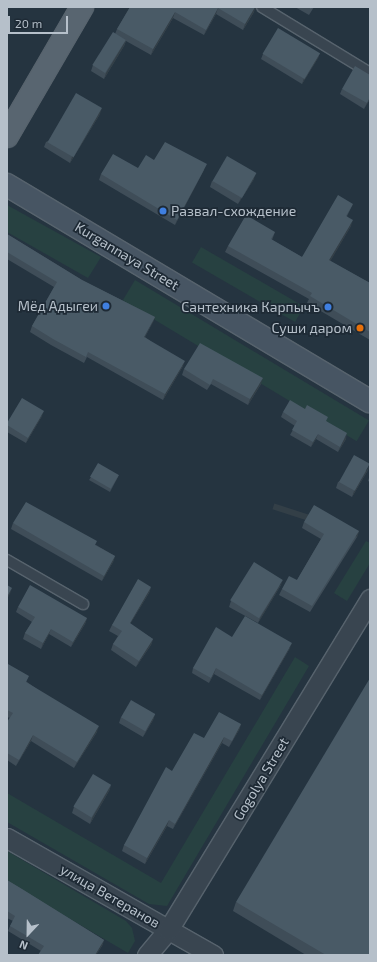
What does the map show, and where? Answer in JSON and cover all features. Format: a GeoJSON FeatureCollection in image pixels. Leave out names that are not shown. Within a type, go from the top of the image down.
{"type":"FeatureCollection","features":[{"type":"Feature","properties":{"kind":"main road"},"geometry":{"type":"LineString","coordinates":[[7,136],[82,7]]}},
{"type":"Feature","properties":{"kind":"street","name":"Kurgannaya Street"},"geometry":{"type":"LineString","coordinates":[[7,185],[370,402]]}},
{"type":"Feature","properties":{"kind":"street","name":"Gogolya Street"},"geometry":{"type":"LineString","coordinates":[[147,955],[168,930],[370,599]]}},
{"type":"Feature","properties":{"kind":"street","name":"улица Ветеранов"},"geometry":{"type":"LineString","coordinates":[[7,838],[213,955]]}},
{"type":"Feature","properties":{"kind":"lane"},"geometry":{"type":"LineString","coordinates":[[262,7],[370,73]]}},
{"type":"Feature","properties":{"kind":"lane"},"geometry":{"type":"LineString","coordinates":[[7,560],[83,604]]}},
{"type":"Feature","properties":{"kind":"green space"},"geometry":{"type":"Polygon","coordinates":[[[7,205],[101,257],[88,278],[7,232],[7,205]]]}},
{"type":"Feature","properties":{"kind":"green space"},"geometry":{"type":"Polygon","coordinates":[[[201,247],[304,306],[295,322],[192,263],[201,247]]]}},
{"type":"Feature","properties":{"kind":"green space"},"geometry":{"type":"Polygon","coordinates":[[[135,280],[369,421],[357,441],[123,301],[135,280]]]}},
{"type":"Feature","properties":{"kind":"green space"},"geometry":{"type":"Polygon","coordinates":[[[366,541],[370,543],[370,563],[347,601],[334,593],[366,541]]]}},
{"type":"Feature","properties":{"kind":"green space"},"geometry":{"type":"Polygon","coordinates":[[[295,657],[309,666],[167,906],[149,904],[7,822],[7,793],[161,883],[295,657]]]}},
{"type":"Feature","properties":{"kind":"green space"},"geometry":{"type":"Polygon","coordinates":[[[7,851],[126,921],[132,928],[135,941],[128,953],[7,882],[7,851]]]}},
{"type":"Feature","properties":{"kind":"building"},"geometry":{"type":"Polygon","coordinates":[[[130,7],[255,7],[245,24],[218,8],[206,30],[175,12],[153,49],[117,29],[130,7]]]}},
{"type":"Feature","properties":{"kind":"building"},"geometry":{"type":"Polygon","coordinates":[[[278,28],[320,53],[305,79],[263,54],[278,28]]]}},
{"type":"Feature","properties":{"kind":"building"},"geometry":{"type":"Polygon","coordinates":[[[113,32],[126,40],[105,73],[92,65],[113,32]]]}},
{"type":"Feature","properties":{"kind":"building"},"geometry":{"type":"Polygon","coordinates":[[[355,66],[370,75],[370,97],[367,103],[342,89],[355,66]]]}},
{"type":"Feature","properties":{"kind":"building"},"geometry":{"type":"Polygon","coordinates":[[[76,93],[102,108],[73,157],[48,142],[76,93]]]}},
{"type":"Feature","properties":{"kind":"building"},"geometry":{"type":"Polygon","coordinates":[[[165,142],[207,164],[177,220],[101,174],[113,154],[138,168],[146,155],[154,160],[165,142]]]}},
{"type":"Feature","properties":{"kind":"building"},"geometry":{"type":"Polygon","coordinates":[[[227,156],[256,173],[242,198],[212,181],[227,156]]]}},
{"type":"Feature","properties":{"kind":"building"},"geometry":{"type":"Polygon","coordinates":[[[338,195],[353,204],[346,216],[353,220],[329,260],[370,283],[370,332],[310,296],[312,293],[228,246],[246,215],[275,232],[271,239],[302,257],[338,195]]]}},
{"type":"Feature","properties":{"kind":"building"},"geometry":{"type":"Polygon","coordinates":[[[7,234],[82,280],[155,317],[144,337],[185,361],[165,394],[88,352],[86,357],[32,326],[57,282],[7,252],[7,234]]]}},
{"type":"Feature","properties":{"kind":"building"},"geometry":{"type":"Polygon","coordinates":[[[200,343],[263,378],[250,399],[213,379],[210,385],[184,369],[200,343]]]}},
{"type":"Feature","properties":{"kind":"building"},"geometry":{"type":"Polygon","coordinates":[[[22,398],[44,411],[28,438],[7,425],[22,398]]]}},
{"type":"Feature","properties":{"kind":"building"},"geometry":{"type":"Polygon","coordinates":[[[290,400],[305,409],[307,405],[328,417],[326,421],[347,433],[340,447],[318,434],[313,442],[292,430],[297,421],[283,412],[290,400]]]}},
{"type":"Feature","properties":{"kind":"building"},"geometry":{"type":"Polygon","coordinates":[[[354,455],[370,464],[355,491],[339,482],[354,455]]]}},
{"type":"Feature","properties":{"kind":"building"},"geometry":{"type":"Polygon","coordinates":[[[98,463],[119,475],[111,489],[90,477],[98,463]]]}},
{"type":"Feature","properties":{"kind":"building"},"geometry":{"type":"Polygon","coordinates":[[[26,502],[97,541],[95,545],[115,556],[104,576],[13,523],[26,502]]]}},
{"type":"Feature","properties":{"kind":"building"},"geometry":{"type":"Polygon","coordinates":[[[314,505],[359,531],[312,606],[282,589],[289,576],[297,580],[324,534],[304,522],[314,505]]]}},
{"type":"Feature","properties":{"kind":"building"},"geometry":{"type":"Polygon","coordinates":[[[254,562],[283,580],[259,618],[230,600],[254,562]]]}},
{"type":"Feature","properties":{"kind":"building"},"geometry":{"type":"Polygon","coordinates":[[[138,579],[151,587],[130,623],[153,639],[139,661],[113,644],[122,631],[112,625],[138,579]]]}},
{"type":"Feature","properties":{"kind":"building"},"geometry":{"type":"Polygon","coordinates":[[[7,585],[12,588],[7,597],[7,585]]]}},
{"type":"Feature","properties":{"kind":"building"},"geometry":{"type":"Polygon","coordinates":[[[30,585],[87,618],[73,642],[51,629],[43,643],[25,633],[35,617],[18,607],[30,585]]]}},
{"type":"Feature","properties":{"kind":"building"},"geometry":{"type":"Polygon","coordinates":[[[245,616],[292,643],[262,695],[216,668],[211,678],[193,668],[216,627],[232,637],[245,616]]]}},
{"type":"Feature","properties":{"kind":"building"},"geometry":{"type":"Polygon","coordinates":[[[8,664],[29,676],[26,682],[99,726],[77,762],[33,735],[19,760],[7,753],[7,722],[13,713],[7,710],[8,664]]]}},
{"type":"Feature","properties":{"kind":"building"},"geometry":{"type":"Polygon","coordinates":[[[370,678],[370,955],[326,955],[236,902],[370,678]]]}},
{"type":"Feature","properties":{"kind":"building"},"geometry":{"type":"Polygon","coordinates":[[[131,700],[155,714],[145,731],[121,717],[131,700]]]}},
{"type":"Feature","properties":{"kind":"building"},"geometry":{"type":"Polygon","coordinates":[[[219,712],[241,724],[232,741],[224,737],[175,824],[169,820],[147,858],[124,845],[166,767],[172,771],[194,733],[204,738],[219,712]]]}},
{"type":"Feature","properties":{"kind":"building"},"geometry":{"type":"Polygon","coordinates":[[[93,774],[111,785],[91,817],[73,807],[93,774]]]}},
{"type":"Feature","properties":{"kind":"building"},"geometry":{"type":"Polygon","coordinates":[[[7,880],[104,940],[95,955],[38,955],[44,946],[10,926],[15,916],[7,911],[7,880]]]}},
{"type":"Feature","properties":{"kind":"place","name":"Развал-схождение"},"geometry":{"type":"Point","coordinates":[163,211]}},
{"type":"Feature","properties":{"kind":"place","name":"Мёд Адыгеи"},"geometry":{"type":"Point","coordinates":[106,306]}},
{"type":"Feature","properties":{"kind":"place","name":"Сантехника Карпычъ"},"geometry":{"type":"Point","coordinates":[328,307]}},
{"type":"Feature","properties":{"kind":"place","name":"Суши даром"},"geometry":{"type":"Point","coordinates":[360,328]}}]}
